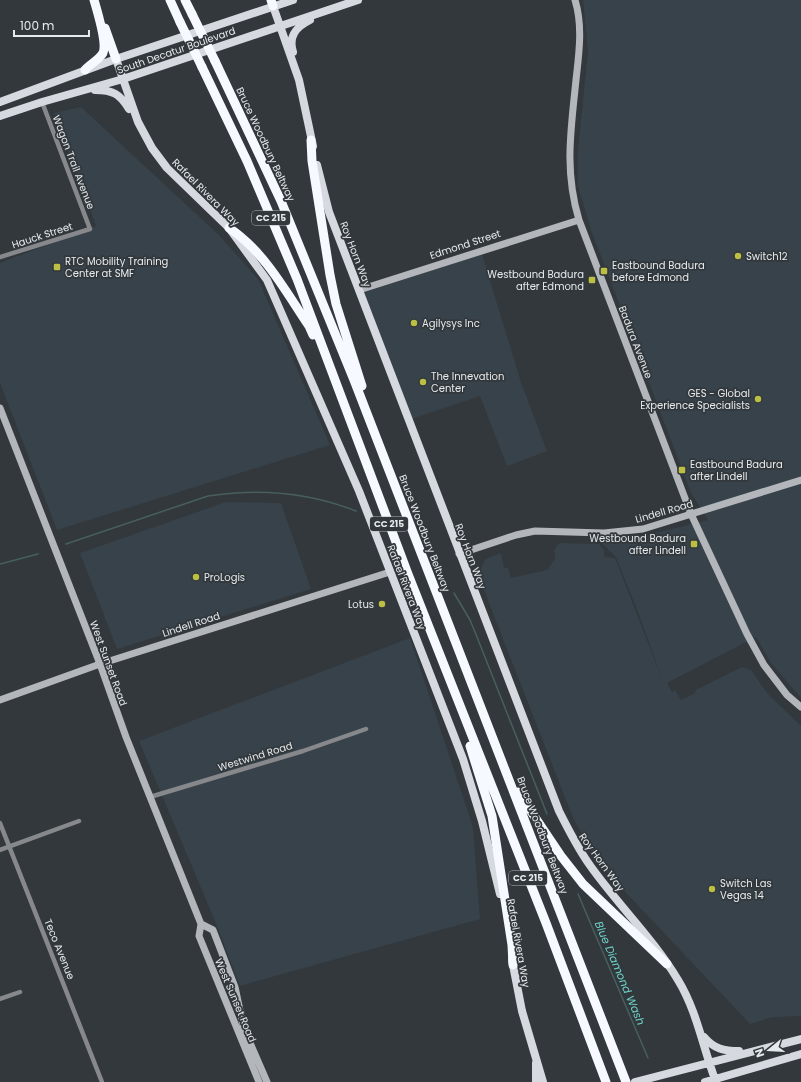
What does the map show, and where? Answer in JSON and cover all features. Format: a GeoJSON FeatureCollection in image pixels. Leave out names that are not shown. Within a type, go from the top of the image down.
{"type":"FeatureCollection","features":[{"type":"Feature","properties":{"kind":"highway","name":"CC 215"},"geometry":{"type":"LineString","coordinates":[[170,0],[247,160],[297,279],[408,574],[449,674],[606,1082]]}},
{"type":"Feature","properties":{"kind":"highway","name":"Bruce Woodbury Beltway"},"geometry":{"type":"LineString","coordinates":[[185,0],[280,201],[379,447],[626,1082]]}},
{"type":"Feature","properties":{"kind":"highway"},"geometry":{"type":"LineString","coordinates":[[95,2],[116,59]]}},
{"type":"Feature","properties":{"kind":"highway"},"geometry":{"type":"LineString","coordinates":[[85,70],[103,51],[95,2]]}},
{"type":"Feature","properties":{"kind":"highway"},"geometry":{"type":"LineString","coordinates":[[311,140],[312,161],[336,304],[379,447]]}},
{"type":"Feature","properties":{"kind":"highway"},"geometry":{"type":"LineString","coordinates":[[229,228],[242,236],[266,264],[309,326],[321,353],[333,373]]}},
{"type":"Feature","properties":{"kind":"highway"},"geometry":{"type":"LineString","coordinates":[[449,674],[453,696],[483,781],[492,816],[512,945],[513,965]]}},
{"type":"Feature","properties":{"kind":"highway"},"geometry":{"type":"LineString","coordinates":[[510,781],[575,874],[613,914],[667,964]]}},
{"type":"Feature","properties":{"kind":"main road","name":"South Decatur Boulevard"},"geometry":{"type":"LineString","coordinates":[[0,102],[272,3],[293,0]]}},
{"type":"Feature","properties":{"kind":"main road","name":"South Decatur Boulevard"},"geometry":{"type":"LineString","coordinates":[[0,116],[42,102],[123,79],[358,0]]}},
{"type":"Feature","properties":{"kind":"main road","name":"Badura Avenue"},"geometry":{"type":"LineString","coordinates":[[576,0],[580,26],[579,50],[569,155],[570,181],[579,220],[691,514],[748,636],[764,664],[787,694],[801,707]]}},
{"type":"Feature","properties":{"kind":"main road","name":"Roy Horn Way"},"geometry":{"type":"LineString","coordinates":[[272,3],[299,80],[322,188],[359,290],[559,811],[570,834],[594,871],[661,953],[678,979],[689,1002],[716,1081]]}},
{"type":"Feature","properties":{"kind":"main road"},"geometry":{"type":"LineString","coordinates":[[299,80],[299,72],[291,43],[292,35],[301,25],[326,11]]}},
{"type":"Feature","properties":{"kind":"main road","name":"Rafael Rivera Way"},"geometry":{"type":"LineString","coordinates":[[116,59],[138,122],[152,148],[167,168],[229,228],[267,280],[346,459],[463,759],[480,814],[495,872],[522,1011],[543,1082]]}},
{"type":"Feature","properties":{"kind":"main road"},"geometry":{"type":"LineString","coordinates":[[82,91],[107,90],[116,93],[123,98],[138,122]]}},
{"type":"Feature","properties":{"kind":"main road","name":"Edmond Street"},"geometry":{"type":"LineString","coordinates":[[359,290],[579,220]]}},
{"type":"Feature","properties":{"kind":"main road","name":"West Sunset Road"},"geometry":{"type":"LineString","coordinates":[[0,408],[100,664],[126,737],[201,924],[199,936],[259,1082]]}},
{"type":"Feature","properties":{"kind":"main road","name":"Lindell Road"},"geometry":{"type":"LineString","coordinates":[[460,554],[516,535],[535,531],[604,533],[643,529],[801,480]]}},
{"type":"Feature","properties":{"kind":"main road","name":"Lindell Road"},"geometry":{"type":"LineString","coordinates":[[0,700],[100,664],[390,572]]}},
{"type":"Feature","properties":{"kind":"main road","name":"West Sunset Road"},"geometry":{"type":"LineString","coordinates":[[201,924],[213,930],[235,987],[244,1029],[268,1082]]}},
{"type":"Feature","properties":{"kind":"main road"},"geometry":{"type":"LineString","coordinates":[[700,1033],[708,1042],[718,1049],[724,1051],[738,1050],[746,1053]]}},
{"type":"Feature","properties":{"kind":"main road"},"geometry":{"type":"LineString","coordinates":[[635,1082],[801,1039]]}},
{"type":"Feature","properties":{"kind":"main road"},"geometry":{"type":"LineString","coordinates":[[705,1082],[716,1081],[801,1054]]}},
{"type":"Feature","properties":{"kind":"main road"},"geometry":{"type":"LineString","coordinates":[[536,1058],[534,1073],[536,1082]]}},
{"type":"Feature","properties":{"kind":"street","name":"Wagon Trail Avenue"},"geometry":{"type":"LineString","coordinates":[[42,102],[90,229]]}},
{"type":"Feature","properties":{"kind":"street","name":"Hauck Street"},"geometry":{"type":"LineString","coordinates":[[0,257],[90,229]]}},
{"type":"Feature","properties":{"kind":"street","name":"Westwind Road"},"geometry":{"type":"LineString","coordinates":[[150,797],[303,751],[366,729]]}},
{"type":"Feature","properties":{"kind":"street"},"geometry":{"type":"LineString","coordinates":[[0,850],[78,821]]}},
{"type":"Feature","properties":{"kind":"street","name":"Teco Avenue"},"geometry":{"type":"LineString","coordinates":[[0,823],[102,1082]]}},
{"type":"Feature","properties":{"kind":"street"},"geometry":{"type":"LineString","coordinates":[[0,999],[20,992]]}},
{"type":"Feature","properties":{"kind":"shaded area"},"geometry":{"type":"Polygon","coordinates":[[[583,0],[801,0],[801,698],[771,663],[756,637],[667,683],[672,692],[675,690],[681,700],[694,694],[696,690],[742,667],[751,670],[767,693],[801,726],[801,1016],[773,1017],[750,1024],[613,879],[596,858],[573,818],[478,575],[485,559],[501,553],[504,568],[508,567],[511,578],[547,570],[555,559],[554,550],[559,543],[599,544],[604,550],[604,557],[615,558],[664,684],[616,557],[599,541],[643,536],[708,520],[691,493],[591,230],[578,186],[578,150],[588,51],[583,0]]]}},
{"type":"Feature","properties":{"kind":"shaded area"},"geometry":{"type":"Polygon","coordinates":[[[81,107],[219,235],[258,279],[330,445],[57,530],[0,383],[0,263],[96,226],[54,113],[81,107]]]}},
{"type":"Feature","properties":{"kind":"shaded area"},"geometry":{"type":"Polygon","coordinates":[[[482,254],[521,382],[547,451],[507,466],[480,396],[408,420],[359,290],[482,254]]]}},
{"type":"Feature","properties":{"kind":"shaded area"},"geometry":{"type":"Polygon","coordinates":[[[226,502],[281,503],[311,589],[117,649],[80,553],[226,502]]]}},
{"type":"Feature","properties":{"kind":"shaded area"},"geometry":{"type":"Polygon","coordinates":[[[410,638],[473,827],[480,919],[240,986],[215,921],[139,741],[410,638]]]}},
{"type":"Feature","properties":{"kind":"waterway"},"geometry":{"type":"LineString","coordinates":[[66,544],[208,496],[246,492],[283,493],[320,500],[356,511]]}},
{"type":"Feature","properties":{"kind":"waterway","name":"Blue Diamond Wash"},"geometry":{"type":"LineString","coordinates":[[0,564],[38,554]]}},
{"type":"Feature","properties":{"kind":"waterway"},"geometry":{"type":"LineString","coordinates":[[454,593],[470,620],[547,814]]}},
{"type":"Feature","properties":{"kind":"waterway","name":"Blue Diamond Wash"},"geometry":{"type":"LineString","coordinates":[[578,894],[648,1058]]}},
{"type":"Feature","properties":{"kind":"place","name":"Switch12"},"geometry":{"type":"Point","coordinates":[738,256]}},
{"type":"Feature","properties":{"kind":"place","name":"RTC Mobility Training Center at SMF"},"geometry":{"type":"Point","coordinates":[57,267]}},
{"type":"Feature","properties":{"kind":"place","name":"Eastbound Badura before Edmond"},"geometry":{"type":"Point","coordinates":[604,271]}},
{"type":"Feature","properties":{"kind":"place","name":"Westbound Badura after Edmond"},"geometry":{"type":"Point","coordinates":[592,280]}},
{"type":"Feature","properties":{"kind":"place","name":"Agilysys Inc"},"geometry":{"type":"Point","coordinates":[414,323]}},
{"type":"Feature","properties":{"kind":"place","name":"The Innevation Center"},"geometry":{"type":"Point","coordinates":[423,382]}},
{"type":"Feature","properties":{"kind":"place","name":"GES - Global Experience Specialists"},"geometry":{"type":"Point","coordinates":[758,399]}},
{"type":"Feature","properties":{"kind":"place","name":"Eastbound Badura after Lindell"},"geometry":{"type":"Point","coordinates":[682,470]}},
{"type":"Feature","properties":{"kind":"place","name":"Westbound Badura after Lindell"},"geometry":{"type":"Point","coordinates":[694,544]}},
{"type":"Feature","properties":{"kind":"place","name":"ProLogis"},"geometry":{"type":"Point","coordinates":[196,577]}},
{"type":"Feature","properties":{"kind":"place","name":"Lotus"},"geometry":{"type":"Point","coordinates":[382,604]}},
{"type":"Feature","properties":{"kind":"place","name":"Switch Las Vegas 14"},"geometry":{"type":"Point","coordinates":[712,889]}}]}
